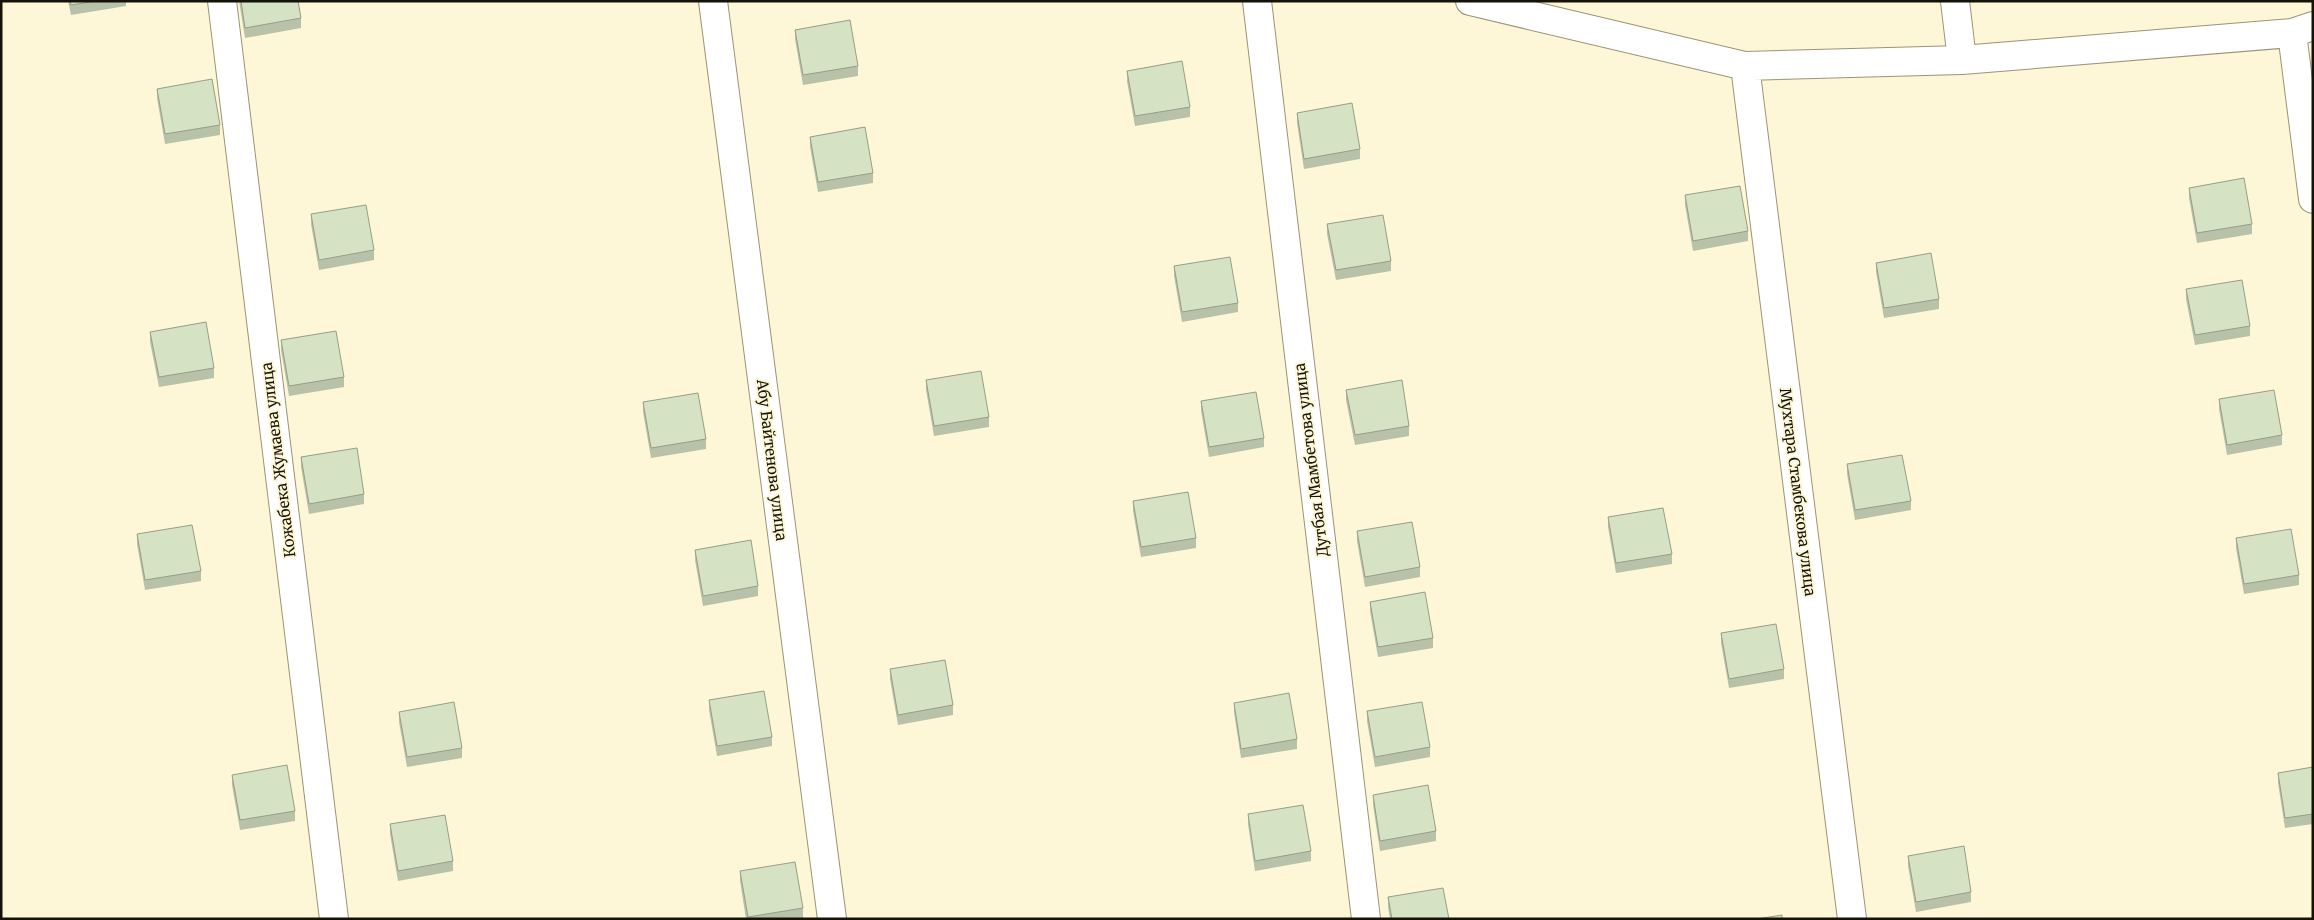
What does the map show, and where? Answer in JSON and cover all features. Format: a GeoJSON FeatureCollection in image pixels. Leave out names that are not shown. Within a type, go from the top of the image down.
{"type":"FeatureCollection","features":[{"type":"Feature","properties":{"kind":"street","name":"Кожабека Жумаева улица"},"geometry":{"type":"LineString","coordinates":[[222,1],[334,919]]}},
{"type":"Feature","properties":{"kind":"street","name":"Абу Байтенова улица"},"geometry":{"type":"LineString","coordinates":[[713,1],[832,919]]}},
{"type":"Feature","properties":{"kind":"street","name":"Дутбая Мамбетова улица"},"geometry":{"type":"LineString","coordinates":[[1257,1],[1366,919]]}},
{"type":"Feature","properties":{"kind":"street"},"geometry":{"type":"LineString","coordinates":[[1470,1],[1745,66],[1962,60],[2302,29],[2313,199]]}},
{"type":"Feature","properties":{"kind":"street"},"geometry":{"type":"LineString","coordinates":[[1955,1],[1962,60]]}},
{"type":"Feature","properties":{"kind":"street","name":"Мухтара Стамбекова улица"},"geometry":{"type":"LineString","coordinates":[[1745,66],[1852,919]]}},
{"type":"Feature","properties":{"kind":"building"},"geometry":{"type":"Polygon","coordinates":[[[70,1],[96,1],[71,5],[70,1]]]}},
{"type":"Feature","properties":{"kind":"building"},"geometry":{"type":"Polygon","coordinates":[[[241,1],[298,1],[301,18],[245,28],[241,1]]]}},
{"type":"Feature","properties":{"kind":"building"},"geometry":{"type":"Polygon","coordinates":[[[850,20],[858,66],[803,75],[795,30],[850,20]]]}},
{"type":"Feature","properties":{"kind":"building"},"geometry":{"type":"Polygon","coordinates":[[[1182,61],[1190,107],[1135,116],[1127,71],[1182,61]]]}},
{"type":"Feature","properties":{"kind":"building"},"geometry":{"type":"Polygon","coordinates":[[[212,79],[220,125],[165,134],[157,89],[212,79]]]}},
{"type":"Feature","properties":{"kind":"building"},"geometry":{"type":"Polygon","coordinates":[[[1352,103],[1360,149],[1304,159],[1297,113],[1352,103]]]}},
{"type":"Feature","properties":{"kind":"building"},"geometry":{"type":"Polygon","coordinates":[[[865,127],[873,173],[818,182],[810,137],[865,127]]]}},
{"type":"Feature","properties":{"kind":"building"},"geometry":{"type":"Polygon","coordinates":[[[2244,178],[2252,224],[2197,233],[2189,188],[2244,178]]]}},
{"type":"Feature","properties":{"kind":"building"},"geometry":{"type":"Polygon","coordinates":[[[1740,186],[1748,231],[1693,241],[1685,195],[1740,186]]]}},
{"type":"Feature","properties":{"kind":"building"},"geometry":{"type":"Polygon","coordinates":[[[366,205],[374,250],[319,260],[311,214],[366,205]]]}},
{"type":"Feature","properties":{"kind":"building"},"geometry":{"type":"Polygon","coordinates":[[[1383,215],[1391,261],[1336,270],[1327,224],[1383,215]]]}},
{"type":"Feature","properties":{"kind":"building"},"geometry":{"type":"Polygon","coordinates":[[[1931,253],[1939,299],[1884,308],[1876,263],[1931,253]]]}},
{"type":"Feature","properties":{"kind":"building"},"geometry":{"type":"Polygon","coordinates":[[[1230,257],[1238,303],[1182,312],[1174,266],[1230,257]]]}},
{"type":"Feature","properties":{"kind":"building"},"geometry":{"type":"Polygon","coordinates":[[[2242,280],[2250,326],[2195,335],[2186,289],[2242,280]]]}},
{"type":"Feature","properties":{"kind":"building"},"geometry":{"type":"Polygon","coordinates":[[[206,322],[214,368],[159,377],[150,332],[206,322]]]}},
{"type":"Feature","properties":{"kind":"building"},"geometry":{"type":"Polygon","coordinates":[[[336,331],[344,377],[289,386],[281,340],[336,331]]]}},
{"type":"Feature","properties":{"kind":"building"},"geometry":{"type":"Polygon","coordinates":[[[981,371],[989,417],[934,426],[926,380],[981,371]]]}},
{"type":"Feature","properties":{"kind":"building"},"geometry":{"type":"Polygon","coordinates":[[[1402,380],[1409,426],[1355,435],[1346,390],[1402,380]]]}},
{"type":"Feature","properties":{"kind":"building"},"geometry":{"type":"Polygon","coordinates":[[[2274,390],[2282,435],[2227,445],[2219,399],[2274,390]]]}},
{"type":"Feature","properties":{"kind":"building"},"geometry":{"type":"Polygon","coordinates":[[[1256,392],[1264,438],[1209,447],[1201,401],[1256,392]]]}},
{"type":"Feature","properties":{"kind":"building"},"geometry":{"type":"Polygon","coordinates":[[[698,393],[706,439],[651,448],[643,402],[698,393]]]}},
{"type":"Feature","properties":{"kind":"building"},"geometry":{"type":"Polygon","coordinates":[[[357,448],[364,494],[309,504],[301,457],[357,448]]]}},
{"type":"Feature","properties":{"kind":"building"},"geometry":{"type":"Polygon","coordinates":[[[1902,455],[1911,501],[1855,510],[1847,464],[1902,455]]]}},
{"type":"Feature","properties":{"kind":"building"},"geometry":{"type":"Polygon","coordinates":[[[1188,492],[1196,538],[1141,547],[1133,501],[1188,492]]]}},
{"type":"Feature","properties":{"kind":"building"},"geometry":{"type":"Polygon","coordinates":[[[1663,508],[1672,554],[1616,563],[1608,517],[1663,508]]]}},
{"type":"Feature","properties":{"kind":"building"},"geometry":{"type":"Polygon","coordinates":[[[1412,522],[1420,567],[1365,577],[1357,531],[1412,522]]]}},
{"type":"Feature","properties":{"kind":"building"},"geometry":{"type":"Polygon","coordinates":[[[192,525],[201,571],[145,580],[137,534],[192,525]]]}},
{"type":"Feature","properties":{"kind":"building"},"geometry":{"type":"Polygon","coordinates":[[[2291,529],[2299,575],[2244,584],[2236,538],[2291,529]]]}},
{"type":"Feature","properties":{"kind":"building"},"geometry":{"type":"Polygon","coordinates":[[[751,540],[758,586],[703,596],[695,550],[751,540]]]}},
{"type":"Feature","properties":{"kind":"building"},"geometry":{"type":"Polygon","coordinates":[[[1425,592],[1433,638],[1378,647],[1370,602],[1425,592]]]}},
{"type":"Feature","properties":{"kind":"building"},"geometry":{"type":"Polygon","coordinates":[[[1776,624],[1784,669],[1729,679],[1721,633],[1776,624]]]}},
{"type":"Feature","properties":{"kind":"building"},"geometry":{"type":"Polygon","coordinates":[[[945,660],[953,705],[898,715],[890,669],[945,660]]]}},
{"type":"Feature","properties":{"kind":"building"},"geometry":{"type":"Polygon","coordinates":[[[764,691],[772,737],[717,746],[709,700],[764,691]]]}},
{"type":"Feature","properties":{"kind":"building"},"geometry":{"type":"Polygon","coordinates":[[[1289,693],[1297,739],[1241,749],[1234,703],[1289,693]]]}},
{"type":"Feature","properties":{"kind":"building"},"geometry":{"type":"Polygon","coordinates":[[[454,702],[462,748],[407,757],[399,712],[454,702]]]}},
{"type":"Feature","properties":{"kind":"building"},"geometry":{"type":"Polygon","coordinates":[[[1422,702],[1430,747],[1375,757],[1367,711],[1422,702]]]}},
{"type":"Feature","properties":{"kind":"building"},"geometry":{"type":"Polygon","coordinates":[[[287,765],[295,811],[240,820],[232,775],[287,765]]]}},
{"type":"Feature","properties":{"kind":"building"},"geometry":{"type":"Polygon","coordinates":[[[2313,767],[2313,814],[2285,818],[2278,773],[2313,767]]]}},
{"type":"Feature","properties":{"kind":"building"},"geometry":{"type":"Polygon","coordinates":[[[1428,785],[1436,831],[1380,841],[1373,795],[1428,785]]]}},
{"type":"Feature","properties":{"kind":"building"},"geometry":{"type":"Polygon","coordinates":[[[1303,805],[1311,851],[1255,861],[1248,814],[1303,805]]]}},
{"type":"Feature","properties":{"kind":"building"},"geometry":{"type":"Polygon","coordinates":[[[445,815],[453,861],[398,871],[390,824],[445,815]]]}},
{"type":"Feature","properties":{"kind":"building"},"geometry":{"type":"Polygon","coordinates":[[[1964,846],[1971,892],[1916,902],[1908,856],[1964,846]]]}},
{"type":"Feature","properties":{"kind":"building"},"geometry":{"type":"Polygon","coordinates":[[[795,862],[803,908],[748,917],[740,871],[795,862]]]}},
{"type":"Feature","properties":{"kind":"building"},"geometry":{"type":"Polygon","coordinates":[[[1443,888],[1449,919],[1392,919],[1388,897],[1443,888]]]}},
{"type":"Feature","properties":{"kind":"building"},"geometry":{"type":"Polygon","coordinates":[[[1782,915],[1782,919],[1757,919],[1782,915]]]}}]}
